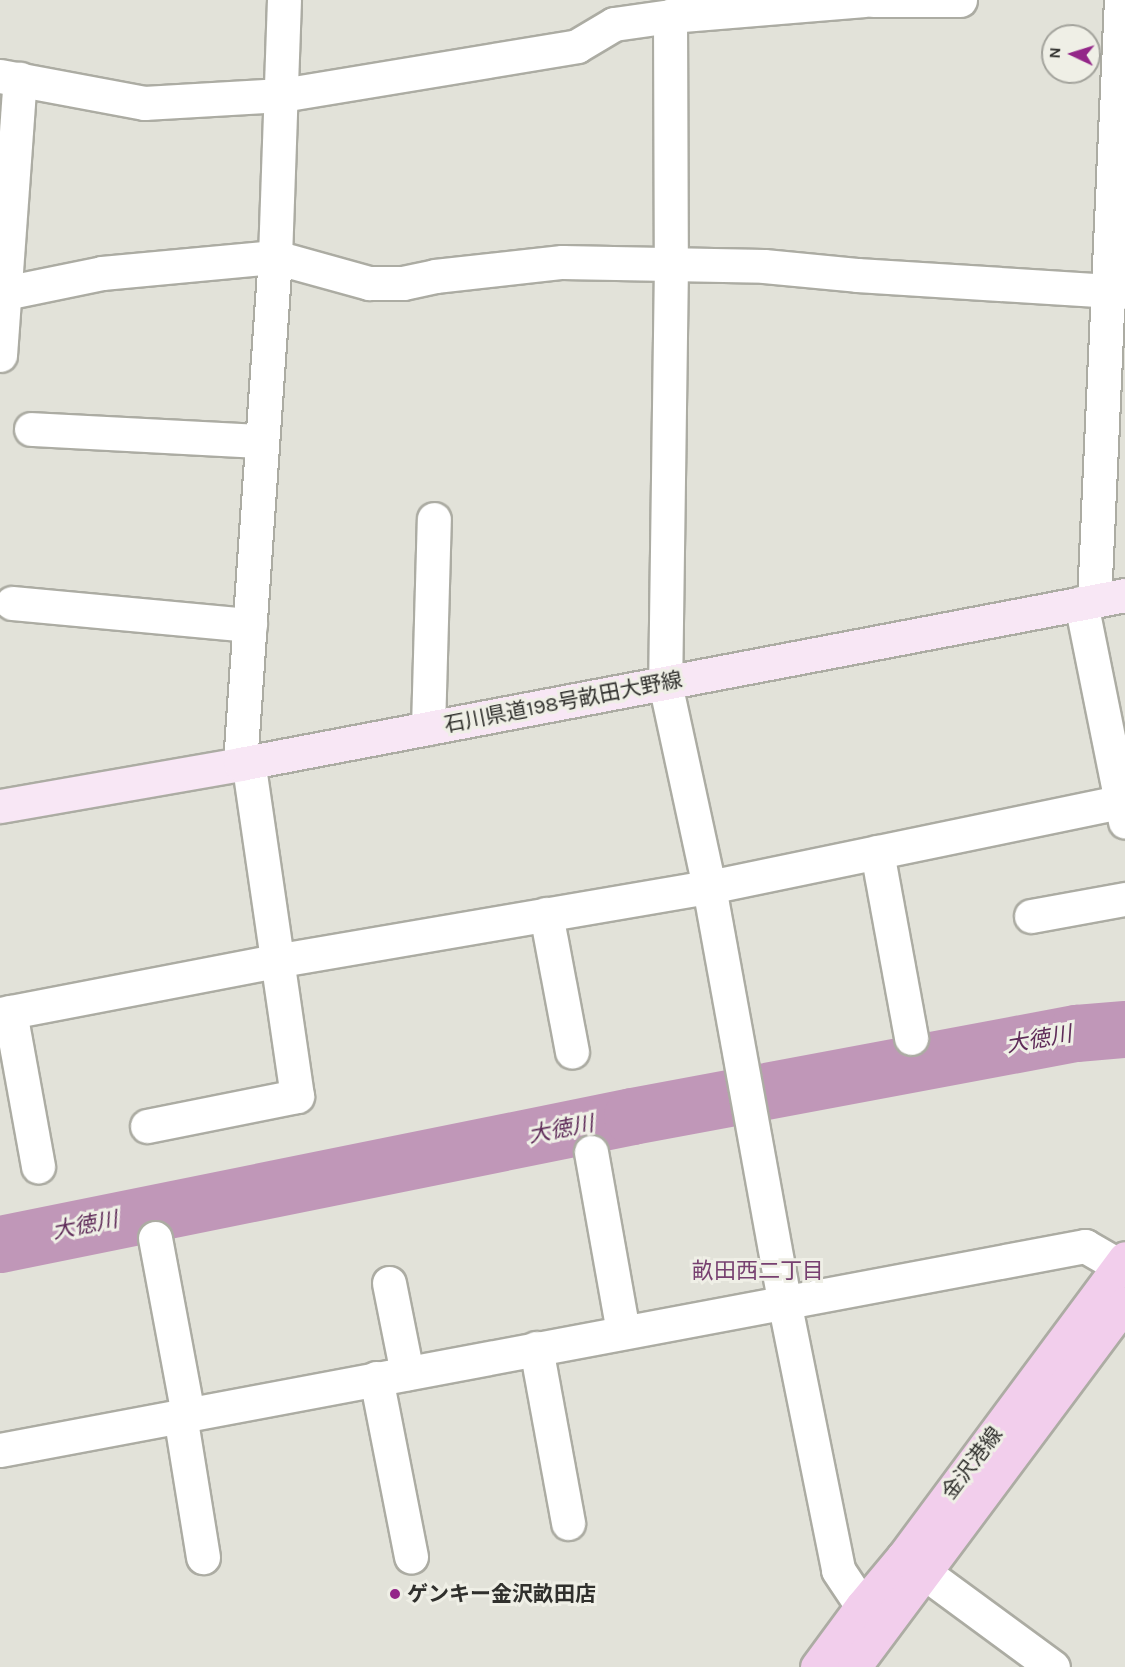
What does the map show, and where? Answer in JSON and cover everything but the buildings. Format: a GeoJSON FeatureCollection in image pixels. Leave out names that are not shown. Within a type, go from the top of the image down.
{"type":"FeatureCollection","features":[{"type":"Feature","properties":{"kind":"main road","name":"石川県道198号畝田大野線"},"geometry":{"type":"LineString","coordinates":[[0,806],[244,763],[1125,594]]}},
{"type":"Feature","properties":{"kind":"main road","name":"金沢港線"},"geometry":{"type":"LineString","coordinates":[[914,1564],[1123,1264]]}},
{"type":"Feature","properties":{"kind":"main road","name":"金沢港線"},"geometry":{"type":"LineString","coordinates":[[817,1667],[874,1615],[1125,1303]]}},
{"type":"Feature","properties":{"kind":"main road","name":"金沢港線"},"geometry":{"type":"LineString","coordinates":[[854,1667],[874,1615]]}},
{"type":"Feature","properties":{"kind":"street"},"geometry":{"type":"LineString","coordinates":[[147,1126],[297,1096],[244,763],[250,624],[275,257],[284,0]]}},
{"type":"Feature","properties":{"kind":"street"},"geometry":{"type":"LineString","coordinates":[[0,355],[10,78],[144,103],[282,95],[577,46],[614,12],[669,16],[864,0]]}},
{"type":"Feature","properties":{"kind":"street"},"geometry":{"type":"LineString","coordinates":[[873,0],[960,0]]}},
{"type":"Feature","properties":{"kind":"street"},"geometry":{"type":"LineString","coordinates":[[38,1166],[5,1013],[275,961],[709,887],[877,852],[1123,813],[1087,602],[1117,292],[1121,0]]}},
{"type":"Feature","properties":{"kind":"street"},"geometry":{"type":"LineString","coordinates":[[669,16],[671,264],[665,683],[709,887],[784,1301],[838,1570],[874,1615]]}},
{"type":"Feature","properties":{"kind":"street"},"geometry":{"type":"LineString","coordinates":[[1,294],[102,273],[275,257],[369,283],[403,283],[435,276],[562,262],[764,266],[857,275],[1117,292]]}},
{"type":"Feature","properties":{"kind":"street"},"geometry":{"type":"LineString","coordinates":[[31,429],[262,441]]}},
{"type":"Feature","properties":{"kind":"street"},"geometry":{"type":"LineString","coordinates":[[428,728],[435,519]]}},
{"type":"Feature","properties":{"kind":"street"},"geometry":{"type":"LineString","coordinates":[[12,603],[250,624]]}},
{"type":"Feature","properties":{"kind":"street"},"geometry":{"type":"LineString","coordinates":[[877,852],[911,1038]]}},
{"type":"Feature","properties":{"kind":"street"},"geometry":{"type":"LineString","coordinates":[[1031,916],[1125,899]]}},
{"type":"Feature","properties":{"kind":"street"},"geometry":{"type":"LineString","coordinates":[[546,915],[572,1052]]}},
{"type":"Feature","properties":{"kind":"street"},"geometry":{"type":"LineString","coordinates":[[591,1152],[622,1332]]}},
{"type":"Feature","properties":{"kind":"street"},"geometry":{"type":"LineString","coordinates":[[155,1238],[184,1415],[203,1557]]}},
{"type":"Feature","properties":{"kind":"street"},"geometry":{"type":"LineString","coordinates":[[0,1450],[1085,1246],[1123,1264]]}},
{"type":"Feature","properties":{"kind":"street"},"geometry":{"type":"LineString","coordinates":[[389,1284],[391,1376],[411,1557]]}},
{"type":"Feature","properties":{"kind":"street"},"geometry":{"type":"LineString","coordinates":[[536,1348],[568,1523]]}},
{"type":"Feature","properties":{"kind":"street"},"geometry":{"type":"LineString","coordinates":[[914,1564],[1053,1667]]}},
{"type":"Feature","properties":{"kind":"waterway","name":"大徳川"},"geometry":{"type":"LineString","coordinates":[[0,1244],[632,1116],[1076,1033],[1125,1029]]}},
{"type":"Feature","properties":{"kind":"place","name":"ゲンキー金沢畝田店"},"geometry":{"type":"Point","coordinates":[395,1594]}},
{"type":"Feature","properties":{"kind":"district","name":"畝田西二丁目"},"geometry":{"type":"Point","coordinates":[758,1272]}}]}
